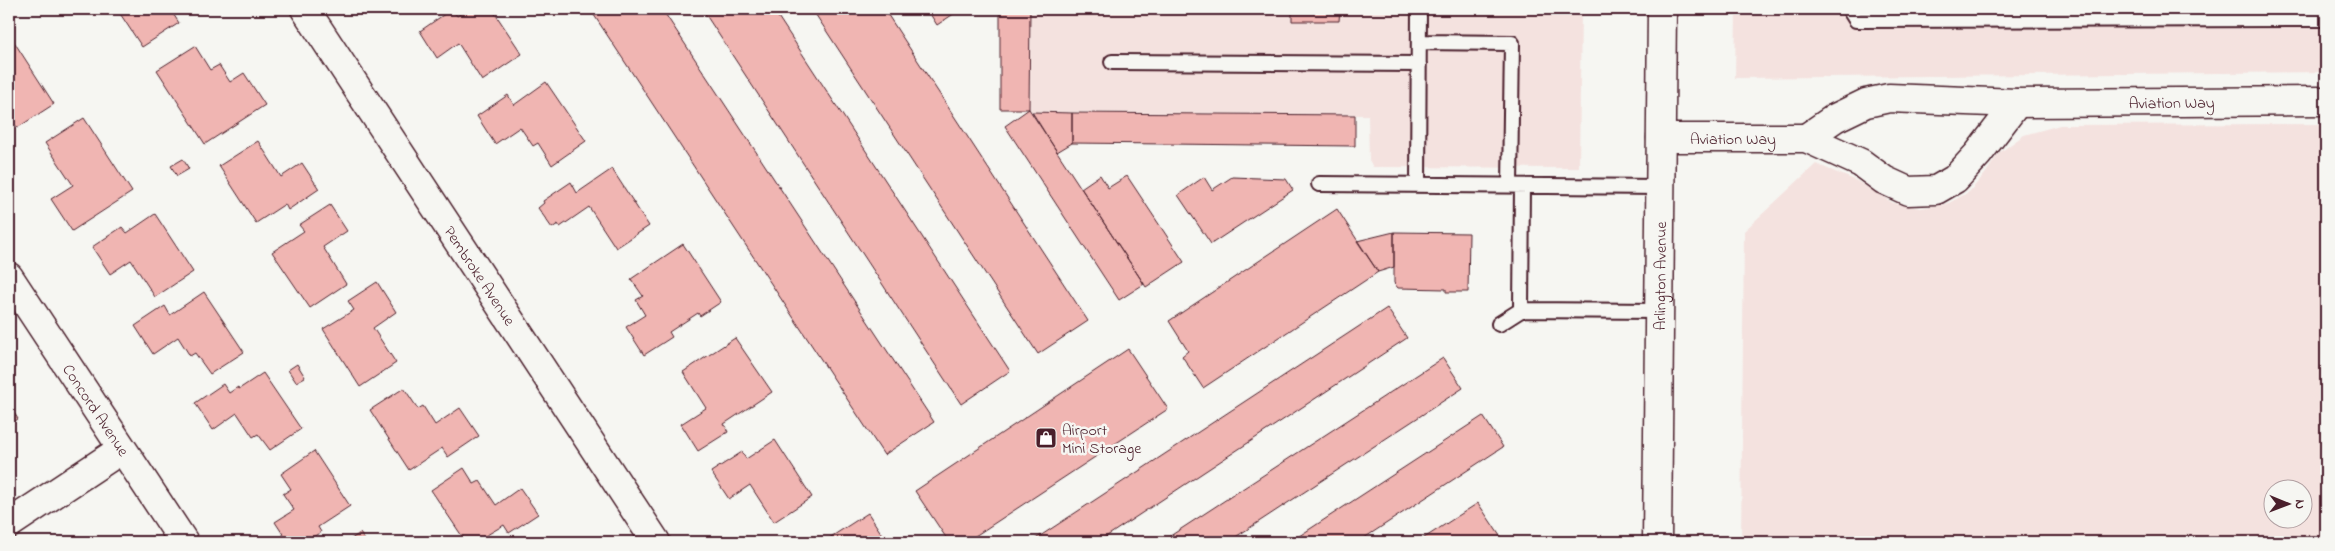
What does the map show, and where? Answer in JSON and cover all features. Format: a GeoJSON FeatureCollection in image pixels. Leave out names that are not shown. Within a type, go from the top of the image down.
{"type":"FeatureCollection","features":[{"type":"Feature","properties":{"kind":"street","name":"Pembroke Avenue"},"geometry":{"type":"LineString","coordinates":[[305,9],[656,542]]}},
{"type":"Feature","properties":{"kind":"street","name":"Arlington Avenue"},"geometry":{"type":"LineString","coordinates":[[1657,542],[1662,9]]}},
{"type":"Feature","properties":{"kind":"street","name":"Aviation Way"},"geometry":{"type":"LineString","coordinates":[[1806,138],[1835,118],[1866,103],[1890,98],[2017,103],[2326,101]]}},
{"type":"Feature","properties":{"kind":"street","name":"Aviation Way"},"geometry":{"type":"LineString","coordinates":[[1661,138],[1806,138],[1861,162],[1884,180],[1908,191],[1936,190],[1955,179],[1978,154],[2017,103]]}},
{"type":"Feature","properties":{"kind":"street","name":"Concord Avenue"},"geometry":{"type":"LineString","coordinates":[[9,277],[184,542]]}},
{"type":"Feature","properties":{"kind":"street"},"geometry":{"type":"LineString","coordinates":[[9,524],[122,449]]}},
{"type":"Feature","properties":{"kind":"lane"},"geometry":{"type":"LineString","coordinates":[[1418,185],[1419,9]]}},
{"type":"Feature","properties":{"kind":"lane"},"geometry":{"type":"LineString","coordinates":[[1849,9],[1856,20],[2006,14],[2318,16]]}},
{"type":"Feature","properties":{"kind":"lane"},"geometry":{"type":"LineString","coordinates":[[1419,42],[1512,43],[1521,310]]}},
{"type":"Feature","properties":{"kind":"lane"},"geometry":{"type":"LineString","coordinates":[[1112,62],[1419,64]]}},
{"type":"Feature","properties":{"kind":"lane"},"geometry":{"type":"LineString","coordinates":[[1319,184],[1661,187]]}},
{"type":"Feature","properties":{"kind":"lane"},"geometry":{"type":"LineString","coordinates":[[1499,324],[1521,310],[1659,311]]}},
{"type":"Feature","properties":{"kind":"shaded area"},"geometry":{"type":"Polygon","coordinates":[[[1030,9],[1581,9],[1579,168],[1373,167],[1369,160],[1368,115],[1032,112],[1029,109],[1030,9]]]}},
{"type":"Feature","properties":{"kind":"shaded area"},"geometry":{"type":"Polygon","coordinates":[[[1736,9],[2326,9],[2326,72],[1735,78],[1736,9]]]}},
{"type":"Feature","properties":{"kind":"shaded area"},"geometry":{"type":"Polygon","coordinates":[[[2326,124],[2326,542],[1741,542],[1744,231],[1816,164],[1857,181],[1893,203],[1920,208],[1947,204],[1969,192],[1985,174],[1999,153],[2024,135],[2060,125],[2326,124]]]}},
{"type":"Feature","properties":{"kind":"building"},"geometry":{"type":"Polygon","coordinates":[[[117,9],[170,9],[179,23],[142,47],[117,9]]]}},
{"type":"Feature","properties":{"kind":"building"},"geometry":{"type":"Polygon","coordinates":[[[452,9],[457,16],[468,9],[492,9],[522,54],[482,81],[458,43],[437,58],[420,31],[452,9]]]}},
{"type":"Feature","properties":{"kind":"building"},"geometry":{"type":"Polygon","coordinates":[[[590,9],[662,9],[934,422],[884,455],[590,9]]]}},
{"type":"Feature","properties":{"kind":"building"},"geometry":{"type":"Polygon","coordinates":[[[702,9],[773,9],[1010,371],[961,404],[702,9]]]}},
{"type":"Feature","properties":{"kind":"building"},"geometry":{"type":"Polygon","coordinates":[[[812,9],[884,9],[1088,321],[1038,354],[812,9]]]}},
{"type":"Feature","properties":{"kind":"building"},"geometry":{"type":"Polygon","coordinates":[[[927,9],[961,9],[937,25],[927,9]]]}},
{"type":"Feature","properties":{"kind":"building"},"geometry":{"type":"Polygon","coordinates":[[[1000,9],[1030,9],[1029,109],[1000,109],[1000,9]]]}},
{"type":"Feature","properties":{"kind":"building"},"geometry":{"type":"Polygon","coordinates":[[[1292,9],[1340,9],[1339,21],[1292,21],[1292,9]]]}},
{"type":"Feature","properties":{"kind":"building"},"geometry":{"type":"Polygon","coordinates":[[[9,34],[54,104],[17,128],[9,116],[9,34]]]}},
{"type":"Feature","properties":{"kind":"building"},"geometry":{"type":"Polygon","coordinates":[[[195,46],[210,70],[219,65],[230,82],[244,73],[265,105],[205,144],[157,70],[195,46]]]}},
{"type":"Feature","properties":{"kind":"building"},"geometry":{"type":"Polygon","coordinates":[[[546,82],[586,141],[552,165],[538,143],[533,146],[520,127],[495,144],[477,116],[508,95],[514,105],[546,82]]]}},
{"type":"Feature","properties":{"kind":"building"},"geometry":{"type":"Polygon","coordinates":[[[1029,109],[1144,284],[1119,300],[1005,126],[1029,109]]]}},
{"type":"Feature","properties":{"kind":"building"},"geometry":{"type":"Polygon","coordinates":[[[1032,112],[1072,113],[1072,143],[1057,152],[1032,112]]]}},
{"type":"Feature","properties":{"kind":"building"},"geometry":{"type":"Polygon","coordinates":[[[1072,113],[1355,115],[1355,146],[1072,143],[1072,113]]]}},
{"type":"Feature","properties":{"kind":"building"},"geometry":{"type":"Polygon","coordinates":[[[84,118],[132,192],[72,231],[51,199],[73,185],[45,143],[84,118]]]}},
{"type":"Feature","properties":{"kind":"building"},"geometry":{"type":"Polygon","coordinates":[[[258,141],[281,177],[302,163],[319,189],[288,210],[285,204],[256,223],[219,166],[258,141]]]}},
{"type":"Feature","properties":{"kind":"building"},"geometry":{"type":"Polygon","coordinates":[[[183,159],[189,169],[177,176],[171,166],[183,159]]]}},
{"type":"Feature","properties":{"kind":"building"},"geometry":{"type":"Polygon","coordinates":[[[612,169],[649,226],[616,248],[589,207],[560,227],[558,224],[552,228],[538,208],[544,203],[543,201],[571,182],[577,193],[612,169]]]}},
{"type":"Feature","properties":{"kind":"building"},"geometry":{"type":"Polygon","coordinates":[[[1100,175],[1108,188],[1127,176],[1184,262],[1146,287],[1081,188],[1100,175]]]}},
{"type":"Feature","properties":{"kind":"building"},"geometry":{"type":"Polygon","coordinates":[[[1204,177],[1212,190],[1232,177],[1286,179],[1293,190],[1211,244],[1178,195],[1204,177]]]}},
{"type":"Feature","properties":{"kind":"building"},"geometry":{"type":"Polygon","coordinates":[[[330,205],[347,231],[323,247],[346,284],[310,308],[272,252],[304,231],[299,225],[330,205]]]}},
{"type":"Feature","properties":{"kind":"building"},"geometry":{"type":"Polygon","coordinates":[[[1337,209],[1378,272],[1203,388],[1182,356],[1188,351],[1169,321],[1337,209]]]}},
{"type":"Feature","properties":{"kind":"building"},"geometry":{"type":"Polygon","coordinates":[[[155,214],[193,272],[155,297],[131,260],[110,274],[92,247],[122,227],[127,233],[155,214]]]}},
{"type":"Feature","properties":{"kind":"building"},"geometry":{"type":"Polygon","coordinates":[[[1394,232],[1394,267],[1378,272],[1357,241],[1394,232]]]}},
{"type":"Feature","properties":{"kind":"building"},"geometry":{"type":"Polygon","coordinates":[[[1394,232],[1469,233],[1468,292],[1446,292],[1446,289],[1398,288],[1394,283],[1394,232]]]}},
{"type":"Feature","properties":{"kind":"building"},"geometry":{"type":"Polygon","coordinates":[[[683,244],[721,302],[700,316],[698,313],[669,332],[672,337],[644,355],[626,327],[645,315],[636,300],[643,296],[631,279],[683,244]]]}},
{"type":"Feature","properties":{"kind":"building"},"geometry":{"type":"Polygon","coordinates":[[[377,282],[396,312],[373,328],[396,363],[360,387],[323,329],[354,310],[348,301],[377,282]]]}},
{"type":"Feature","properties":{"kind":"building"},"geometry":{"type":"Polygon","coordinates":[[[204,292],[244,352],[210,374],[195,353],[190,356],[178,337],[153,354],[135,326],[165,306],[170,315],[204,292]]]}},
{"type":"Feature","properties":{"kind":"building"},"geometry":{"type":"Polygon","coordinates":[[[1387,308],[1407,338],[1098,542],[1031,542],[1387,308]]]}},
{"type":"Feature","properties":{"kind":"building"},"geometry":{"type":"Polygon","coordinates":[[[735,338],[772,392],[724,424],[728,432],[698,451],[681,424],[706,408],[683,372],[735,338]]]}},
{"type":"Feature","properties":{"kind":"building"},"geometry":{"type":"Polygon","coordinates":[[[1128,349],[1168,409],[966,542],[949,542],[915,491],[1128,349]]]}},
{"type":"Feature","properties":{"kind":"building"},"geometry":{"type":"Polygon","coordinates":[[[1443,358],[1463,388],[1228,542],[1161,542],[1443,358]]]}},
{"type":"Feature","properties":{"kind":"building"},"geometry":{"type":"Polygon","coordinates":[[[297,364],[305,377],[296,382],[288,370],[297,364]]]}},
{"type":"Feature","properties":{"kind":"building"},"geometry":{"type":"Polygon","coordinates":[[[263,373],[301,429],[270,450],[258,434],[253,437],[237,413],[213,430],[195,403],[223,384],[229,393],[238,387],[239,389],[263,373]]]}},
{"type":"Feature","properties":{"kind":"building"},"geometry":{"type":"Polygon","coordinates":[[[404,388],[418,409],[423,406],[435,425],[460,408],[479,436],[448,457],[442,448],[409,470],[370,410],[404,388]]]}},
{"type":"Feature","properties":{"kind":"building"},"geometry":{"type":"Polygon","coordinates":[[[9,405],[18,419],[9,425],[9,405]]]}},
{"type":"Feature","properties":{"kind":"building"},"geometry":{"type":"Polygon","coordinates":[[[1483,416],[1503,447],[1358,542],[1290,542],[1483,416]]]}},
{"type":"Feature","properties":{"kind":"building"},"geometry":{"type":"Polygon","coordinates":[[[775,440],[812,497],[774,522],[750,485],[729,499],[711,472],[742,452],[746,459],[775,440]]]}},
{"type":"Feature","properties":{"kind":"building"},"geometry":{"type":"Polygon","coordinates":[[[314,451],[350,506],[318,527],[321,532],[305,542],[288,542],[275,522],[294,510],[283,494],[291,489],[281,474],[314,451]]]}},
{"type":"Feature","properties":{"kind":"building"},"geometry":{"type":"Polygon","coordinates":[[[464,468],[474,484],[480,481],[496,505],[520,488],[538,514],[509,533],[504,525],[475,542],[466,542],[431,490],[464,468]]]}},
{"type":"Feature","properties":{"kind":"building"},"geometry":{"type":"Polygon","coordinates":[[[1478,503],[1504,542],[1418,542],[1478,503]]]}},
{"type":"Feature","properties":{"kind":"building"},"geometry":{"type":"Polygon","coordinates":[[[868,513],[887,542],[823,542],[868,513]]]}},
{"type":"Feature","properties":{"kind":"building"},"geometry":{"type":"Polygon","coordinates":[[[360,533],[366,542],[347,542],[360,533]]]}},
{"type":"Feature","properties":{"kind":"place","name":"Airport Mini Storage"},"geometry":{"type":"Point","coordinates":[1046,438]}}]}
